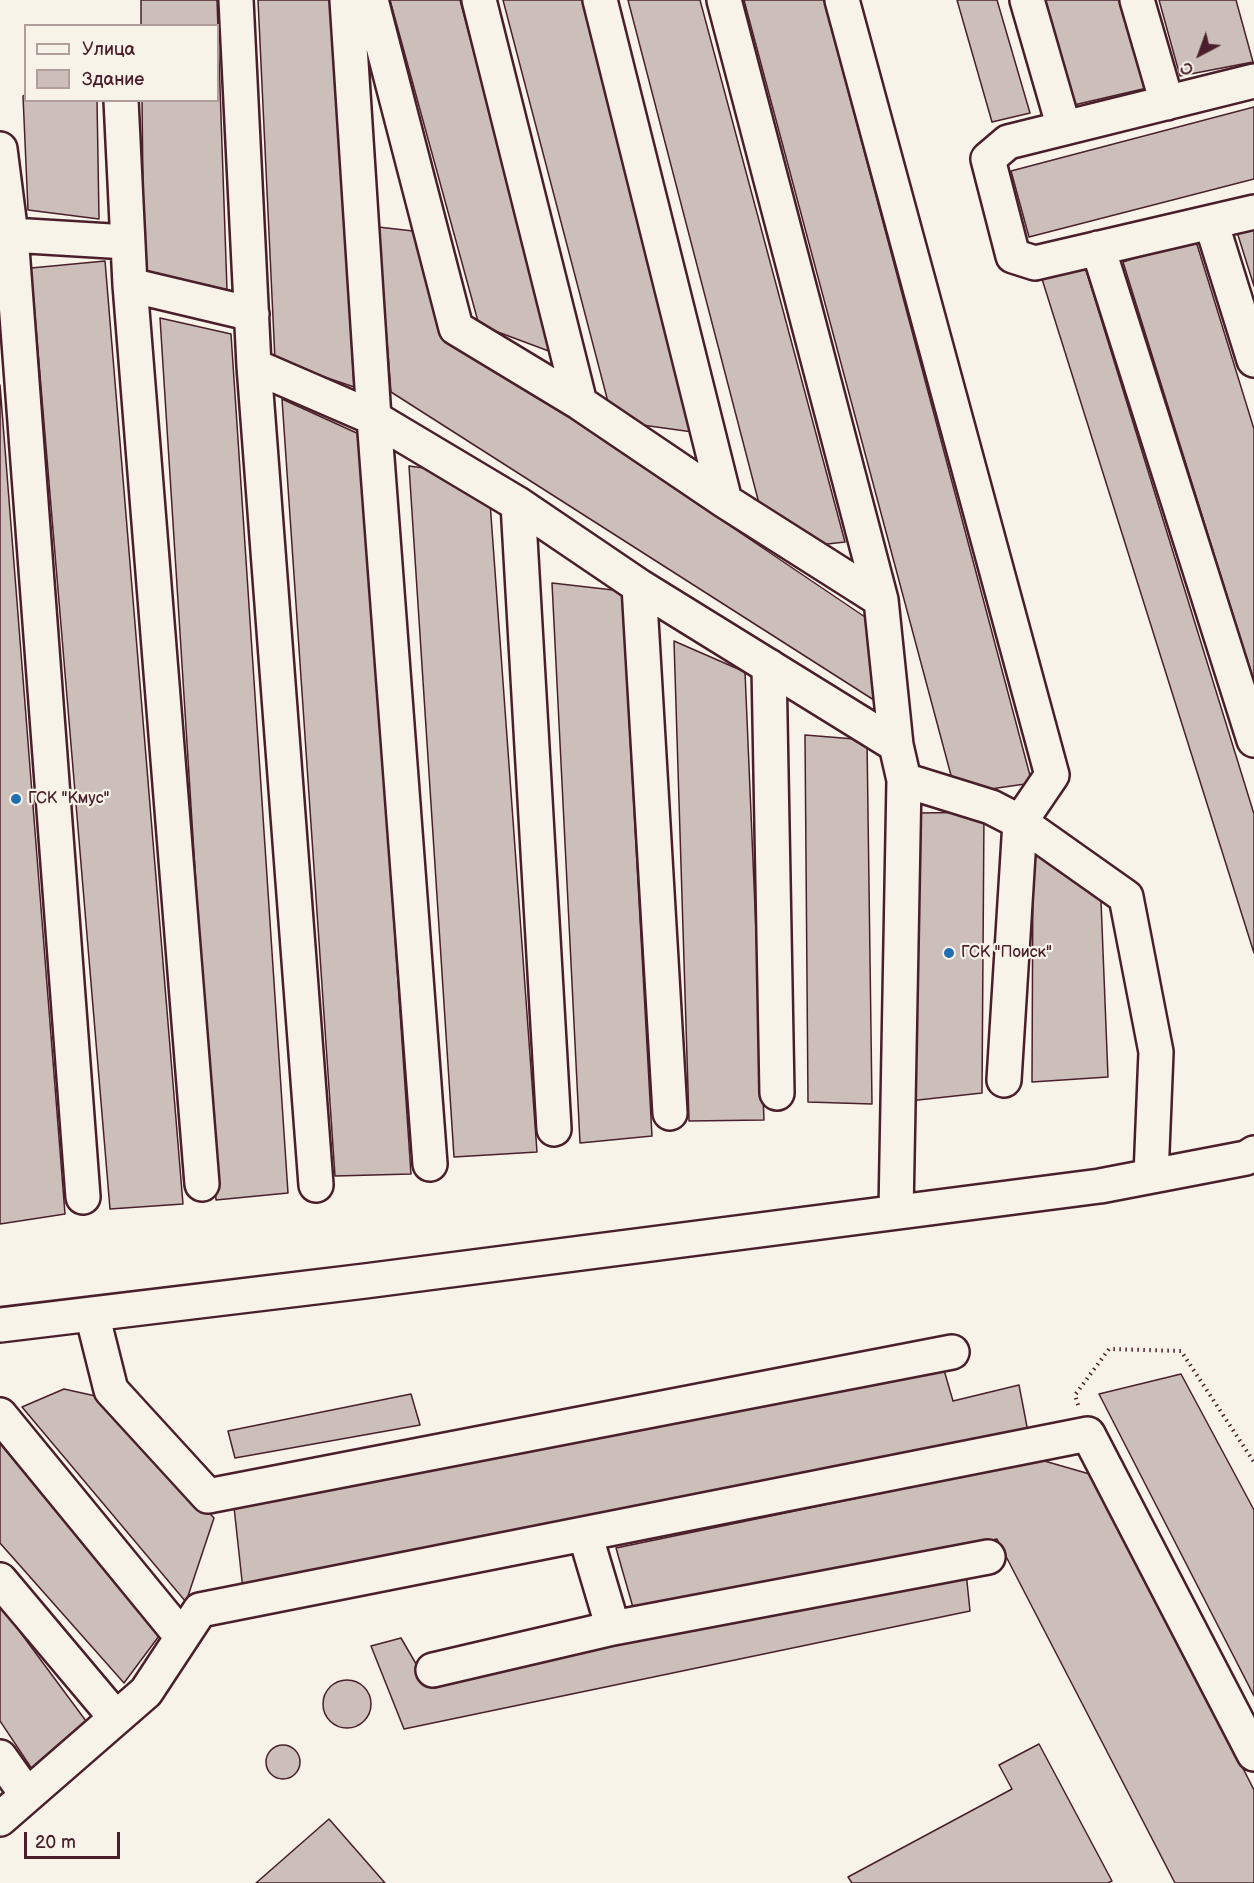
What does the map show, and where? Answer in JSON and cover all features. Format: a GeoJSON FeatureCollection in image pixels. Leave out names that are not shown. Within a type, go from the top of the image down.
{"type":"FeatureCollection","features":[{"type":"Feature","properties":{"kind":"street"},"geometry":{"type":"LineString","coordinates":[[236,0],[254,366],[316,1185]]}},
{"type":"Feature","properties":{"kind":"street"},"geometry":{"type":"LineString","coordinates":[[347,0],[374,418],[430,1164]]}},
{"type":"Feature","properties":{"kind":"street"},"geometry":{"type":"LineString","coordinates":[[372,0],[456,328],[580,403],[725,501],[881,600]]}},
{"type":"Feature","properties":{"kind":"street"},"geometry":{"type":"LineString","coordinates":[[479,0],[580,403]]}},
{"type":"Feature","properties":{"kind":"street"},"geometry":{"type":"LineString","coordinates":[[600,0],[725,501]]}},
{"type":"Feature","properties":{"kind":"street"},"geometry":{"type":"LineString","coordinates":[[724,0],[881,600],[896,745],[904,780],[896,1212]]}},
{"type":"Feature","properties":{"kind":"street"},"geometry":{"type":"LineString","coordinates":[[842,0],[1052,775],[1020,822],[1004,1080]]}},
{"type":"Feature","properties":{"kind":"street"},"geometry":{"type":"LineString","coordinates":[[1026,0],[1064,128]]}},
{"type":"Feature","properties":{"kind":"street"},"geometry":{"type":"LineString","coordinates":[[1137,0],[1167,103]]}},
{"type":"Feature","properties":{"kind":"street"},"geometry":{"type":"LineString","coordinates":[[1254,81],[1008,142],[988,159],[1013,256],[1035,263],[1254,212]]}},
{"type":"Feature","properties":{"kind":"street"},"geometry":{"type":"LineString","coordinates":[[121,102],[130,285],[202,1184]]}},
{"type":"Feature","properties":{"kind":"street"},"geometry":{"type":"LineString","coordinates":[[0,148],[11,235],[82,1197]]}},
{"type":"Feature","properties":{"kind":"street"},"geometry":{"type":"LineString","coordinates":[[1211,222],[1254,360]]}},
{"type":"Feature","properties":{"kind":"street"},"geometry":{"type":"LineString","coordinates":[[11,235],[127,242]]}},
{"type":"Feature","properties":{"kind":"street"},"geometry":{"type":"LineString","coordinates":[[1098,248],[1254,740]]}},
{"type":"Feature","properties":{"kind":"street"},"geometry":{"type":"LineString","coordinates":[[130,285],[252,314]]}},
{"type":"Feature","properties":{"kind":"street"},"geometry":{"type":"LineString","coordinates":[[254,366],[374,418],[518,504],[639,586],[896,745]]}},
{"type":"Feature","properties":{"kind":"street"},"geometry":{"type":"LineString","coordinates":[[518,504],[554,1129]]}},
{"type":"Feature","properties":{"kind":"street"},"geometry":{"type":"LineString","coordinates":[[639,586],[670,1113]]}},
{"type":"Feature","properties":{"kind":"street"},"geometry":{"type":"LineString","coordinates":[[769,666],[777,1093]]}},
{"type":"Feature","properties":{"kind":"street"},"geometry":{"type":"LineString","coordinates":[[904,780],[991,807],[1020,822],[1126,897],[1156,1052],[1151,1176]]}},
{"type":"Feature","properties":{"kind":"street"},"geometry":{"type":"LineString","coordinates":[[0,1326],[1100,1186],[1251,1157]]}},
{"type":"Feature","properties":{"kind":"street"},"geometry":{"type":"LineString","coordinates":[[92,1314],[111,1390],[208,1496],[952,1352]]}},
{"type":"Feature","properties":{"kind":"street"},"geometry":{"type":"LineString","coordinates":[[0,1415],[182,1637]]}},
{"type":"Feature","properties":{"kind":"street"},"geometry":{"type":"LineString","coordinates":[[0,1819],[146,1692],[200,1610],[1088,1434],[1254,1754]]}},
{"type":"Feature","properties":{"kind":"street"},"geometry":{"type":"LineString","coordinates":[[585,1534],[613,1628]]}},
{"type":"Feature","properties":{"kind":"street"},"geometry":{"type":"LineString","coordinates":[[433,1670],[613,1628],[988,1557]]}},
{"type":"Feature","properties":{"kind":"street"},"geometry":{"type":"LineString","coordinates":[[0,1580],[116,1718]]}},
{"type":"Feature","properties":{"kind":"street"},"geometry":{"type":"LineString","coordinates":[[0,1757],[27,1795]]}},
{"type":"Feature","properties":{"kind":"path"},"geometry":{"type":"LineString","coordinates":[[1088,1434],[1075,1395],[1108,1349],[1181,1351],[1254,1461]]}},
{"type":"Feature","properties":{"kind":"building"},"geometry":{"type":"Polygon","coordinates":[[[141,0],[217,0],[218,24],[141,24],[141,0]]]}},
{"type":"Feature","properties":{"kind":"building"},"geometry":{"type":"Polygon","coordinates":[[[258,0],[332,0],[354,387],[275,360],[258,0]]]}},
{"type":"Feature","properties":{"kind":"building"},"geometry":{"type":"Polygon","coordinates":[[[390,0],[460,0],[554,353],[479,325],[390,0]]]}},
{"type":"Feature","properties":{"kind":"building"},"geometry":{"type":"Polygon","coordinates":[[[503,0],[583,0],[700,433],[613,421],[503,0]]]}},
{"type":"Feature","properties":{"kind":"building"},"geometry":{"type":"Polygon","coordinates":[[[628,0],[700,0],[845,542],[810,546],[762,515],[628,0]]]}},
{"type":"Feature","properties":{"kind":"building"},"geometry":{"type":"Polygon","coordinates":[[[744,0],[824,0],[1032,783],[956,794],[744,0]]]}},
{"type":"Feature","properties":{"kind":"building"},"geometry":{"type":"Polygon","coordinates":[[[957,0],[997,0],[1030,113],[992,122],[957,0]]]}},
{"type":"Feature","properties":{"kind":"building"},"geometry":{"type":"Polygon","coordinates":[[[1043,0],[1122,0],[1147,88],[1074,105],[1043,0]]]}},
{"type":"Feature","properties":{"kind":"building"},"geometry":{"type":"Polygon","coordinates":[[[1159,0],[1236,0],[1253,62],[1180,76],[1159,0]]]}},
{"type":"Feature","properties":{"kind":"building"},"geometry":{"type":"Polygon","coordinates":[[[219,58],[227,290],[144,271],[142,102],[219,102],[219,58]]]}},
{"type":"Feature","properties":{"kind":"building"},"geometry":{"type":"Polygon","coordinates":[[[23,96],[24,102],[97,102],[99,219],[28,210],[23,96]]]}},
{"type":"Feature","properties":{"kind":"building"},"geometry":{"type":"Polygon","coordinates":[[[1254,107],[1254,179],[1029,237],[1011,171],[1254,107]]]}},
{"type":"Feature","properties":{"kind":"building"},"geometry":{"type":"Polygon","coordinates":[[[378,227],[413,231],[440,330],[868,619],[877,702],[391,392],[378,227]]]}},
{"type":"Feature","properties":{"kind":"building"},"geometry":{"type":"Polygon","coordinates":[[[1254,228],[1254,286],[1237,232],[1254,228]]]}},
{"type":"Feature","properties":{"kind":"building"},"geometry":{"type":"Polygon","coordinates":[[[1195,238],[1254,429],[1254,682],[1123,262],[1195,238]]]}},
{"type":"Feature","properties":{"kind":"building"},"geometry":{"type":"Polygon","coordinates":[[[105,261],[183,1204],[110,1209],[31,268],[105,261]]]}},
{"type":"Feature","properties":{"kind":"building"},"geometry":{"type":"Polygon","coordinates":[[[1085,267],[1254,814],[1254,953],[1042,279],[1085,267]]]}},
{"type":"Feature","properties":{"kind":"building"},"geometry":{"type":"Polygon","coordinates":[[[160,318],[231,334],[288,1193],[216,1200],[160,318]]]}},
{"type":"Feature","properties":{"kind":"building","name":"ГСК \"Кмус\""},"geometry":{"type":"Polygon","coordinates":[[[0,385],[65,1214],[0,1224],[0,385]]]}},
{"type":"Feature","properties":{"kind":"building"},"geometry":{"type":"Polygon","coordinates":[[[282,399],[361,435],[411,1174],[335,1176],[282,399]]]}},
{"type":"Feature","properties":{"kind":"building"},"geometry":{"type":"Polygon","coordinates":[[[409,466],[454,472],[490,502],[537,1152],[454,1157],[409,466]]]}},
{"type":"Feature","properties":{"kind":"building"},"geometry":{"type":"Polygon","coordinates":[[[552,583],[622,591],[652,1136],[580,1143],[552,583]]]}},
{"type":"Feature","properties":{"kind":"building"},"geometry":{"type":"Polygon","coordinates":[[[674,641],[745,672],[764,1120],[689,1121],[674,641]]]}},
{"type":"Feature","properties":{"kind":"building"},"geometry":{"type":"Polygon","coordinates":[[[805,735],[867,740],[872,1104],[808,1102],[805,735]]]}},
{"type":"Feature","properties":{"kind":"building","name":"ГСК \"Поиск\""},"geometry":{"type":"Polygon","coordinates":[[[984,812],[982,1093],[909,1101],[919,813],[984,812]]]}},
{"type":"Feature","properties":{"kind":"building"},"geometry":{"type":"Polygon","coordinates":[[[1033,853],[1101,901],[1108,1077],[1032,1082],[1033,853]]]}},
{"type":"Feature","properties":{"kind":"building"},"geometry":{"type":"Polygon","coordinates":[[[944,1370],[953,1401],[1019,1385],[1028,1432],[243,1590],[234,1507],[944,1370]]]}},
{"type":"Feature","properties":{"kind":"building"},"geometry":{"type":"Polygon","coordinates":[[[1181,1374],[1254,1510],[1254,1696],[1099,1394],[1181,1374]]]}},
{"type":"Feature","properties":{"kind":"building"},"geometry":{"type":"Polygon","coordinates":[[[64,1389],[100,1397],[214,1518],[186,1602],[22,1407],[64,1389]]]}},
{"type":"Feature","properties":{"kind":"building"},"geometry":{"type":"Polygon","coordinates":[[[411,1394],[420,1425],[235,1458],[228,1431],[411,1394]]]}},
{"type":"Feature","properties":{"kind":"building"},"geometry":{"type":"Polygon","coordinates":[[[0,1443],[159,1636],[124,1683],[0,1543],[0,1443]]]}},
{"type":"Feature","properties":{"kind":"building"},"geometry":{"type":"Polygon","coordinates":[[[1041,1460],[1093,1475],[1254,1790],[1254,1883],[1175,1883],[997,1539],[634,1611],[616,1548],[1041,1460]]]}},
{"type":"Feature","properties":{"kind":"building"},"geometry":{"type":"Polygon","coordinates":[[[966,1572],[970,1611],[404,1729],[371,1646],[401,1638],[426,1681],[966,1572]]]}},
{"type":"Feature","properties":{"kind":"building"},"geometry":{"type":"Polygon","coordinates":[[[0,1605],[86,1721],[34,1772],[0,1721],[0,1605]]]}},
{"type":"Feature","properties":{"kind":"building"},"geometry":{"type":"Polygon","coordinates":[[[342,1680],[352,1680],[364,1687],[371,1699],[371,1709],[364,1721],[352,1728],[342,1728],[327,1717],[323,1709],[323,1699],[334,1684],[342,1680]]]}},
{"type":"Feature","properties":{"kind":"building"},"geometry":{"type":"Polygon","coordinates":[[[1039,1744],[1112,1881],[1108,1883],[852,1883],[848,1877],[1012,1789],[999,1765],[1039,1744]]]}},
{"type":"Feature","properties":{"kind":"building"},"geometry":{"type":"Polygon","coordinates":[[[283,1745],[295,1750],[300,1762],[295,1774],[283,1779],[271,1774],[266,1762],[271,1750],[283,1745]]]}},
{"type":"Feature","properties":{"kind":"building"},"geometry":{"type":"Polygon","coordinates":[[[329,1819],[385,1883],[256,1883],[329,1819]]]}},
{"type":"Feature","properties":{"kind":"place","name":"ГСК \"Кмус\""},"geometry":{"type":"Point","coordinates":[16,799]}},
{"type":"Feature","properties":{"kind":"place","name":"ГСК \"Поиск\""},"geometry":{"type":"Point","coordinates":[949,953]}}]}
